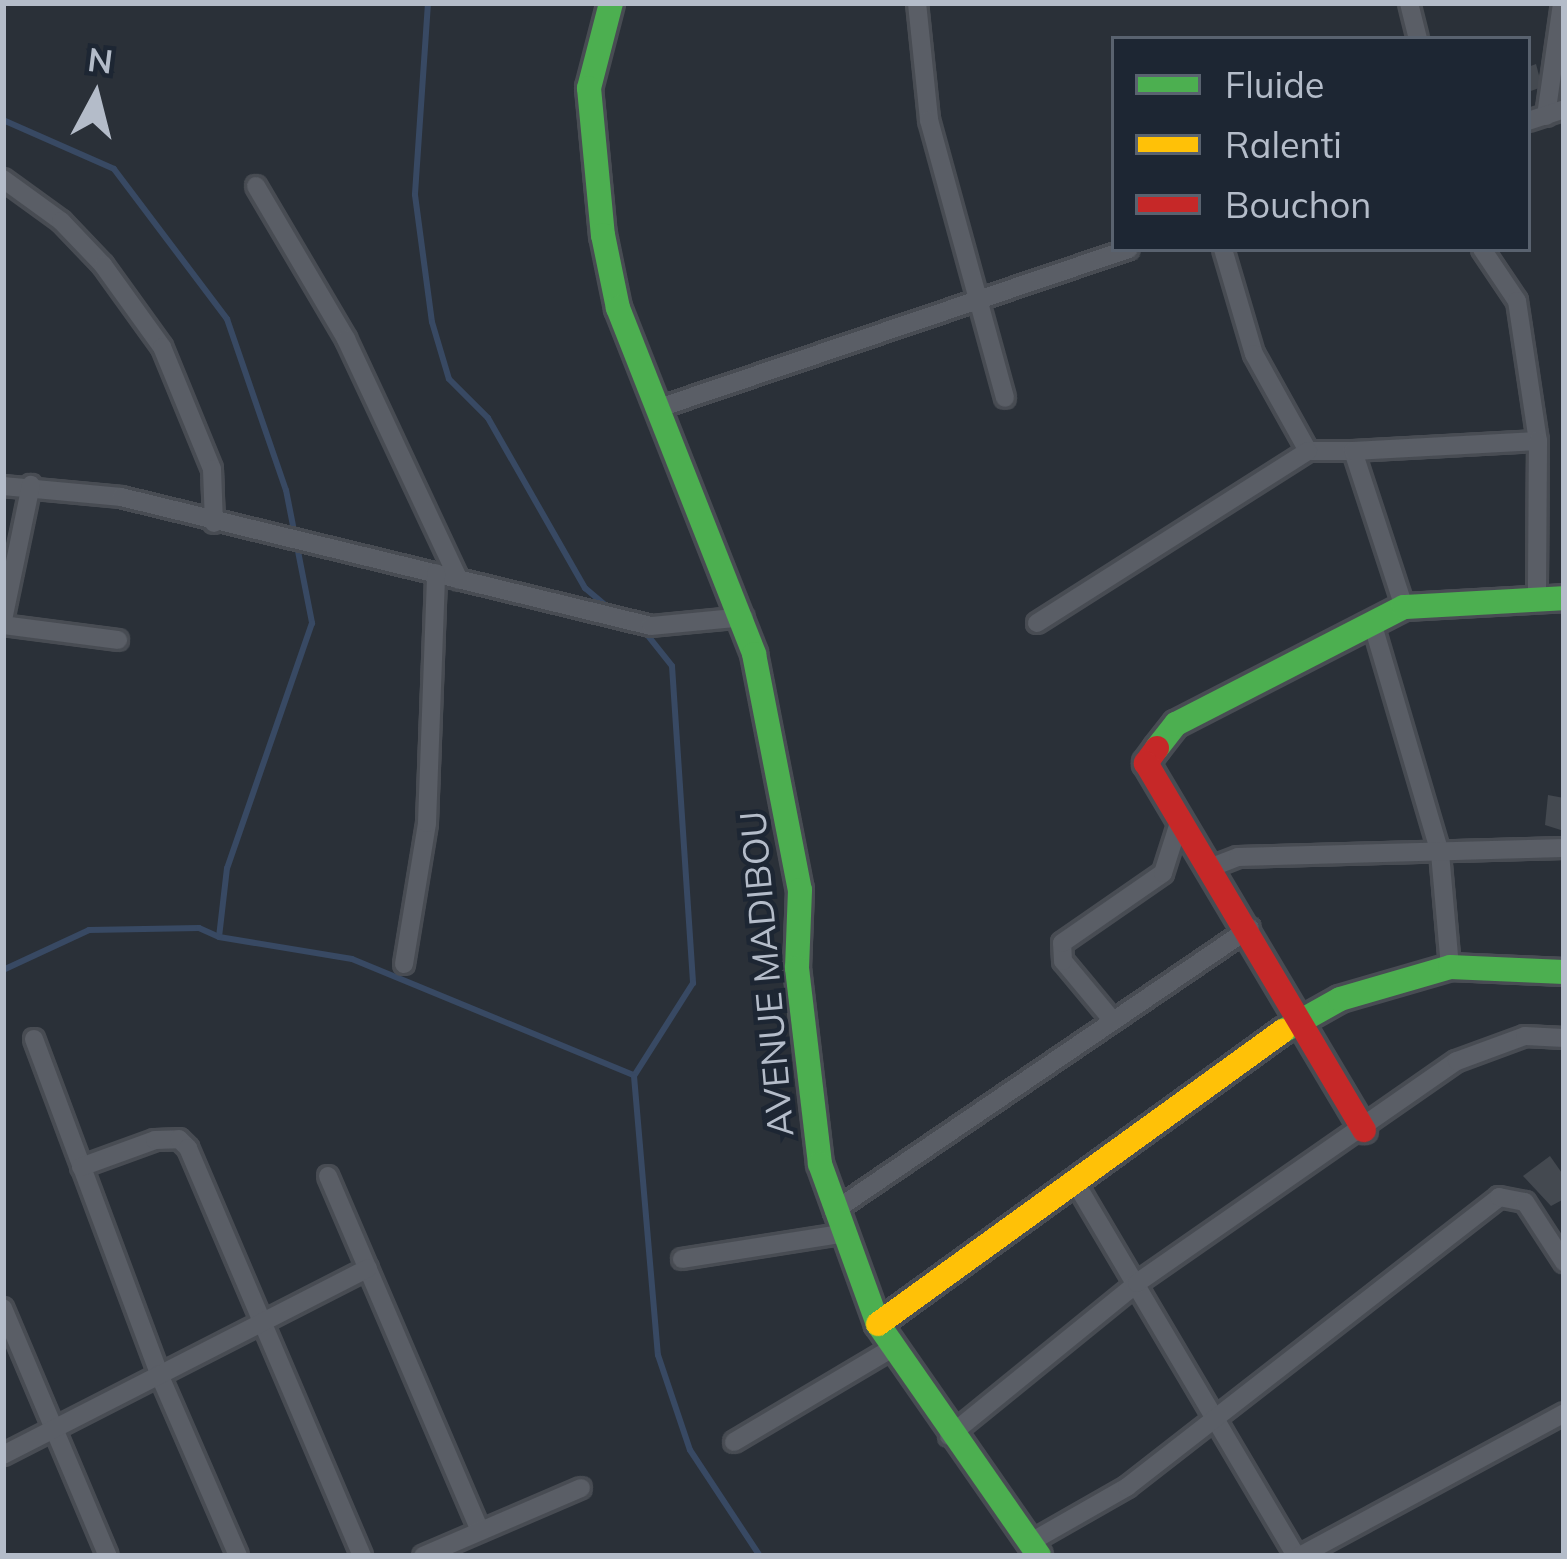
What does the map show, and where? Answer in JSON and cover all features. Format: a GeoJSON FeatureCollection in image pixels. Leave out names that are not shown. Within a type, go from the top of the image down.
{"type":"FeatureCollection","features":[{"type":"Feature","properties":{"kind":"street","name":"AVENUE MADIBOU"},"geometry":{"type":"LineString","coordinates":[[611,3],[589,88],[592,176],[618,308],[744,617],[786,790],[800,890],[807,1081],[837,1222],[892,1348],[949,1436],[1034,1550]]}},
{"type":"Feature","properties":{"kind":"street"},"geometry":{"type":"LineString","coordinates":[[917,3],[929,120],[1005,398]]}},
{"type":"Feature","properties":{"kind":"street"},"geometry":{"type":"LineString","coordinates":[[1408,3],[1417,36]]}},
{"type":"Feature","properties":{"kind":"street"},"geometry":{"type":"LineString","coordinates":[[1546,115],[1562,3]]}},
{"type":"Feature","properties":{"kind":"street"},"geometry":{"type":"LineString","coordinates":[[3,179],[62,221],[162,347],[212,469],[214,523]]}},
{"type":"Feature","properties":{"kind":"street"},"geometry":{"type":"LineString","coordinates":[[256,186],[346,339],[459,580]]}},
{"type":"Feature","properties":{"kind":"street"},"geometry":{"type":"LineString","coordinates":[[659,408],[1120,252]]}},
{"type":"Feature","properties":{"kind":"street"},"geometry":{"type":"LineString","coordinates":[[1224,252],[1255,354],[1308,451]]}},
{"type":"Feature","properties":{"kind":"street"},"geometry":{"type":"LineString","coordinates":[[1484,252],[1517,301],[1538,441],[1537,597]]}},
{"type":"Feature","properties":{"kind":"street"},"geometry":{"type":"LineString","coordinates":[[1037,622],[1308,451],[1538,441]]}},
{"type":"Feature","properties":{"kind":"street"},"geometry":{"type":"LineString","coordinates":[[1353,451],[1404,608]]}},
{"type":"Feature","properties":{"kind":"street"},"geometry":{"type":"LineString","coordinates":[[31,484],[3,623],[118,640]]}},
{"type":"Feature","properties":{"kind":"street"},"geometry":{"type":"LineString","coordinates":[[3,485],[31,484],[121,497],[651,626],[744,617]]}},
{"type":"Feature","properties":{"kind":"street"},"geometry":{"type":"LineString","coordinates":[[404,964],[427,824],[436,573]]}},
{"type":"Feature","properties":{"kind":"street"},"geometry":{"type":"LineString","coordinates":[[1364,1130],[1294,1023],[1250,928],[1212,866],[1178,826],[1146,763],[1156,741],[1404,608],[1564,598]]}},
{"type":"Feature","properties":{"kind":"street"},"geometry":{"type":"LineString","coordinates":[[1372,622],[1440,853],[1450,967]]}},
{"type":"Feature","properties":{"kind":"street"},"geometry":{"type":"LineString","coordinates":[[1113,1021],[1063,961],[1061,944],[1162,874],[1178,826]]}},
{"type":"Feature","properties":{"kind":"street"},"geometry":{"type":"LineString","coordinates":[[1212,866],[1238,857],[1564,848]]}},
{"type":"Feature","properties":{"kind":"street"},"geometry":{"type":"LineString","coordinates":[[682,1259],[837,1222],[1113,1021],[1250,928]]}},
{"type":"Feature","properties":{"kind":"street"},"geometry":{"type":"LineString","coordinates":[[878,1324],[1294,1023],[1340,999],[1450,967],[1564,971]]}},
{"type":"Feature","properties":{"kind":"street"},"geometry":{"type":"LineString","coordinates":[[949,1436],[1137,1283],[1486,1046],[1564,1038]]}},
{"type":"Feature","properties":{"kind":"street"},"geometry":{"type":"LineString","coordinates":[[34,1039],[159,1374],[238,1556]]}},
{"type":"Feature","properties":{"kind":"street"},"geometry":{"type":"LineString","coordinates":[[81,1167],[179,1139],[264,1320],[362,1556]]}},
{"type":"Feature","properties":{"kind":"street"},"geometry":{"type":"LineString","coordinates":[[328,1176],[480,1530]]}},
{"type":"Feature","properties":{"kind":"street"},"geometry":{"type":"LineString","coordinates":[[1075,1182],[1298,1556],[1564,1413]]}},
{"type":"Feature","properties":{"kind":"street"},"geometry":{"type":"LineString","coordinates":[[1034,1550],[1127,1487],[1499,1197],[1525,1202],[1564,1262]]}},
{"type":"Feature","properties":{"kind":"street"},"geometry":{"type":"LineString","coordinates":[[3,1455],[368,1268]]}},
{"type":"Feature","properties":{"kind":"street"},"geometry":{"type":"LineString","coordinates":[[3,1308],[108,1556]]}},
{"type":"Feature","properties":{"kind":"street"},"geometry":{"type":"LineString","coordinates":[[734,1442],[892,1348]]}},
{"type":"Feature","properties":{"kind":"street"},"geometry":{"type":"LineString","coordinates":[[423,1556],[581,1488]]}},
{"type":"Feature","properties":{"kind":"street"},"geometry":{"type":"LineString","coordinates":[[1334,1536],[1347,1556]]}},
{"type":"Feature","properties":{"kind":"building"},"geometry":{"type":"Polygon","coordinates":[[[1536,64],[1542,87],[1531,91],[1531,66],[1536,64]]]}},
{"type":"Feature","properties":{"kind":"building"},"geometry":{"type":"Polygon","coordinates":[[[1548,795],[1564,798],[1564,831],[1545,825],[1548,795]]]}},
{"type":"Feature","properties":{"kind":"building"},"geometry":{"type":"Polygon","coordinates":[[[1550,1156],[1564,1176],[1564,1199],[1551,1206],[1523,1176],[1550,1156]]]}},
{"type":"Feature","properties":{"kind":"waterway"},"geometry":{"type":"LineString","coordinates":[[428,3],[415,195],[432,322],[449,379],[488,418],[585,588],[609,608]]}},
{"type":"Feature","properties":{"kind":"waterway"},"geometry":{"type":"LineString","coordinates":[[3,120],[114,169],[227,319],[286,490],[312,623],[227,868],[219,937],[352,959],[634,1075]]}},
{"type":"Feature","properties":{"kind":"waterway"},"geometry":{"type":"LineString","coordinates":[[645,632],[672,666],[693,983],[634,1076],[658,1355],[690,1450],[760,1556]]}},
{"type":"Feature","properties":{"kind":"waterway"},"geometry":{"type":"LineString","coordinates":[[3,970],[89,930],[199,928],[219,937]]}},
{"type":"Feature","properties":{"kind":"traffic: fast"},"geometry":{"type":"LineString","coordinates":[[611,3],[589,88],[603,235],[618,308],[754,654],[800,890],[797,968],[820,1164],[878,1324],[1039,1556]]}},
{"type":"Feature","properties":{"kind":"traffic: fast"},"geometry":{"type":"LineString","coordinates":[[1157,748],[1176,724],[1404,607],[1564,598]]}},
{"type":"Feature","properties":{"kind":"traffic: fast"},"geometry":{"type":"LineString","coordinates":[[1283,1031],[1340,999],[1450,967],[1564,972]]}},
{"type":"Feature","properties":{"kind":"traffic: slow"},"geometry":{"type":"LineString","coordinates":[[878,1324],[1283,1031]]}},
{"type":"Feature","properties":{"kind":"traffic: jam"},"geometry":{"type":"LineString","coordinates":[[1157,748],[1146,763],[1364,1130]]}}]}
